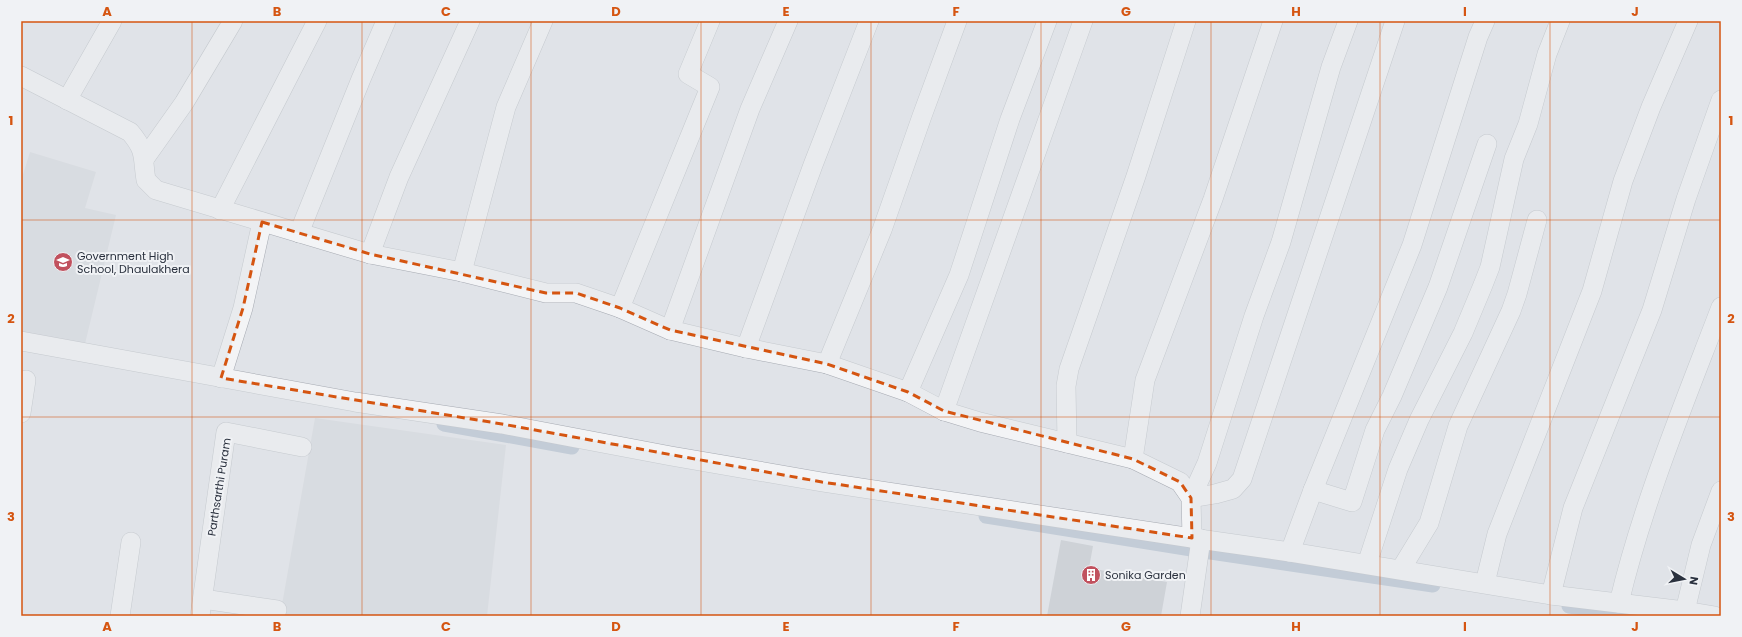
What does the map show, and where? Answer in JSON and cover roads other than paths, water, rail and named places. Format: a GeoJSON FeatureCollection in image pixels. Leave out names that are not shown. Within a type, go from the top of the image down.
{"type":"FeatureCollection","features":[{"type":"Feature","properties":{"kind":"street"},"geometry":{"type":"LineString","coordinates":[[67,100],[112,21]]}},
{"type":"Feature","properties":{"kind":"street"},"geometry":{"type":"LineString","coordinates":[[144,158],[184,103],[233,21]]}},
{"type":"Feature","properties":{"kind":"street"},"geometry":{"type":"LineString","coordinates":[[220,210],[317,21]]}},
{"type":"Feature","properties":{"kind":"street"},"geometry":{"type":"LineString","coordinates":[[299,233],[386,21]]}},
{"type":"Feature","properties":{"kind":"street"},"geometry":{"type":"LineString","coordinates":[[370,254],[399,177],[470,21]]}},
{"type":"Feature","properties":{"kind":"street"},"geometry":{"type":"LineString","coordinates":[[462,272],[506,107],[543,21]]}},
{"type":"Feature","properties":{"kind":"street"},"geometry":{"type":"LineString","coordinates":[[620,308],[710,87],[688,74],[710,21]]}},
{"type":"Feature","properties":{"kind":"street"},"geometry":{"type":"LineString","coordinates":[[670,330],[750,109],[788,21]]}},
{"type":"Feature","properties":{"kind":"street"},"geometry":{"type":"LineString","coordinates":[[746,348],[813,165],[869,21]]}},
{"type":"Feature","properties":{"kind":"street"},"geometry":{"type":"LineString","coordinates":[[827,364],[882,230],[957,21]]}},
{"type":"Feature","properties":{"kind":"street"},"geometry":{"type":"LineString","coordinates":[[908,392],[959,275],[1010,119],[1047,21]]}},
{"type":"Feature","properties":{"kind":"street"},"geometry":{"type":"LineString","coordinates":[[944,411],[1083,21]]}},
{"type":"Feature","properties":{"kind":"street"},"geometry":{"type":"LineString","coordinates":[[1067,443],[1066,386],[1069,369],[1136,176],[1186,21]]}},
{"type":"Feature","properties":{"kind":"street"},"geometry":{"type":"LineString","coordinates":[[1133,459],[1144,380],[1213,199],[1272,21]]}},
{"type":"Feature","properties":{"kind":"street"},"geometry":{"type":"LineString","coordinates":[[1191,498],[1207,463],[1254,316],[1281,242],[1331,67],[1348,21]]}},
{"type":"Feature","properties":{"kind":"street"},"geometry":{"type":"LineString","coordinates":[[1191,498],[1215,494],[1232,489],[1242,479],[1395,21]]}},
{"type":"Feature","properties":{"kind":"street"},"geometry":{"type":"LineString","coordinates":[[1290,552],[1313,490],[1412,245],[1478,37],[1485,21]]}},
{"type":"Feature","properties":{"kind":"street"},"geometry":{"type":"LineString","coordinates":[[1368,564],[1393,480],[1419,420],[1462,333],[1490,267],[1514,159],[1528,124],[1547,54],[1560,21]]}},
{"type":"Feature","properties":{"kind":"street"},"geometry":{"type":"LineString","coordinates":[[1485,584],[1497,534],[1592,291],[1624,181],[1651,107],[1688,21]]}},
{"type":"Feature","properties":{"kind":"street"},"geometry":{"type":"LineString","coordinates":[[21,76],[130,132],[139,143],[144,158],[146,180],[156,190],[370,254],[462,272],[546,293],[576,293],[620,308],[670,330],[746,348],[827,364],[908,392],[944,411],[980,422],[1133,459],[1180,482],[1191,498],[1197,545],[1190,616]]}},
{"type":"Feature","properties":{"kind":"street"},"geometry":{"type":"LineString","coordinates":[[1551,595],[1573,508],[1652,310],[1686,199],[1721,100]]}},
{"type":"Feature","properties":{"kind":"street"},"geometry":{"type":"LineString","coordinates":[[1313,490],[1352,502],[1375,430],[1392,396],[1438,287],[1487,144]]}},
{"type":"Feature","properties":{"kind":"street"},"geometry":{"type":"LineString","coordinates":[[1402,570],[1429,523],[1458,426],[1511,311],[1537,220]]}},
{"type":"Feature","properties":{"kind":"street"},"geometry":{"type":"LineString","coordinates":[[222,378],[243,308],[262,222]]}},
{"type":"Feature","properties":{"kind":"street"},"geometry":{"type":"LineString","coordinates":[[1614,608],[1672,433],[1721,307]]}},
{"type":"Feature","properties":{"kind":"street"},"geometry":{"type":"LineString","coordinates":[[21,341],[355,402],[502,424],[671,456],[1197,545],[1290,552],[1551,595],[1614,608],[1685,611],[1715,616]]}},
{"type":"Feature","properties":{"kind":"street"},"geometry":{"type":"LineString","coordinates":[[21,413],[26,380]]}},
{"type":"Feature","properties":{"kind":"street","name":"Parthsarthi Puram"},"geometry":{"type":"LineString","coordinates":[[201,607],[226,432],[302,447]]}},
{"type":"Feature","properties":{"kind":"street"},"geometry":{"type":"LineString","coordinates":[[1685,611],[1701,545],[1721,491]]}},
{"type":"Feature","properties":{"kind":"street"},"geometry":{"type":"LineString","coordinates":[[120,616],[131,542]]}},
{"type":"Feature","properties":{"kind":"street"},"geometry":{"type":"LineString","coordinates":[[201,607],[278,610]]}},
{"type":"Feature","properties":{"kind":"waterway"},"geometry":{"type":"LineString","coordinates":[[444,424],[572,447]]}},
{"type":"Feature","properties":{"kind":"waterway"},"geometry":{"type":"LineString","coordinates":[[986,516],[1204,551],[1433,585]]}},
{"type":"Feature","properties":{"kind":"waterway"},"geometry":{"type":"LineString","coordinates":[[1569,606],[1642,616]]}},
{"type":"Feature","properties":{"kind":"place","name":"Government High School, Dhaulakhera"},"geometry":{"type":"Point","coordinates":[63,262]}},
{"type":"Feature","properties":{"kind":"place","name":"Sonika Garden"},"geometry":{"type":"Point","coordinates":[1091,575]}}]}
